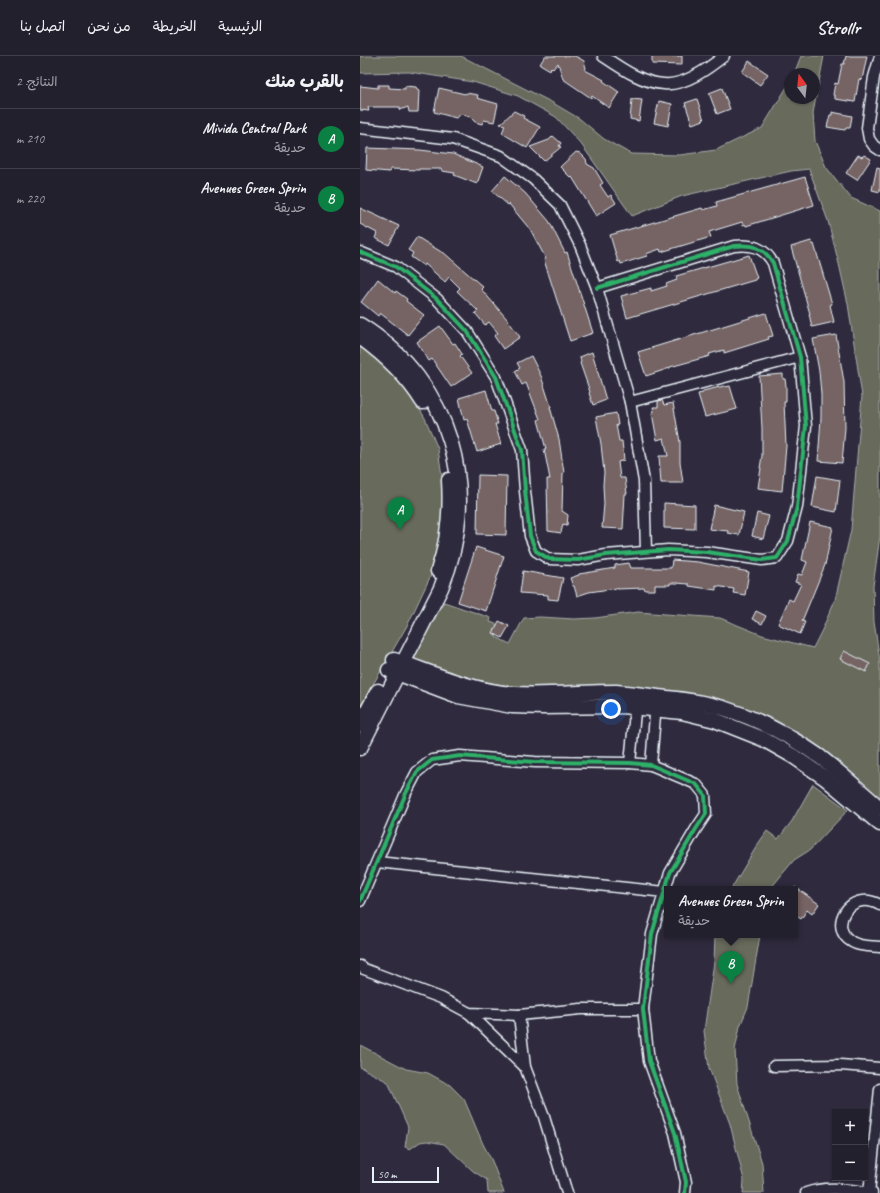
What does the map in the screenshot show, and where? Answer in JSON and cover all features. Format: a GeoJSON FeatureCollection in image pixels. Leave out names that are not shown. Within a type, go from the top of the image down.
{"type":"FeatureCollection","features":[{"type":"Feature","properties":{"kind":"street"},"geometry":{"type":"LineString","coordinates":[[603,56],[642,79],[665,84],[682,81],[704,72],[724,56]]}},
{"type":"Feature","properties":{"kind":"street"},"geometry":{"type":"LineString","coordinates":[[880,56],[874,78],[867,128],[869,139],[874,146],[880,150]]}},
{"type":"Feature","properties":{"kind":"street"},"geometry":{"type":"LineString","coordinates":[[360,128],[453,140],[502,156],[533,179],[560,205],[580,245],[597,288],[630,402],[644,480],[646,551]]}},
{"type":"Feature","properties":{"kind":"street"},"geometry":{"type":"LineString","coordinates":[[360,252],[396,267],[437,299],[466,331],[496,377],[522,450],[530,536],[536,551],[549,559],[578,560],[606,555],[668,550],[707,552],[762,560],[777,558],[788,542],[797,507],[806,426],[800,357],[773,263],[768,254],[760,248],[746,244],[734,246],[597,288]]}},
{"type":"Feature","properties":{"kind":"street"},"geometry":{"type":"LineString","coordinates":[[360,325],[380,339],[401,358],[428,391],[438,410],[447,430],[453,452],[457,474],[459,515],[456,541],[441,588],[396,667],[360,725]]}},
{"type":"Feature","properties":{"kind":"street"},"geometry":{"type":"LineString","coordinates":[[360,337],[390,361],[401,372],[420,397],[428,410],[439,436],[449,479],[449,510],[446,541],[440,567],[360,748]]}},
{"type":"Feature","properties":{"kind":"street"},"geometry":{"type":"LineString","coordinates":[[630,402],[800,357]]}},
{"type":"Feature","properties":{"kind":"street"},"geometry":{"type":"LineString","coordinates":[[396,667],[512,694],[547,695],[616,692],[636,694],[656,703],[682,712],[708,718],[763,739],[814,770],[880,824]]}},
{"type":"Feature","properties":{"kind":"street"},"geometry":{"type":"LineString","coordinates":[[396,667],[458,696],[512,706],[622,706],[635,709],[656,703],[694,701],[723,708],[766,725],[805,747],[820,757],[880,808]]}},
{"type":"Feature","properties":{"kind":"street"},"geometry":{"type":"LineString","coordinates":[[630,763],[636,694]]}},
{"type":"Feature","properties":{"kind":"street"},"geometry":{"type":"LineString","coordinates":[[651,765],[656,703]]}},
{"type":"Feature","properties":{"kind":"street"},"geometry":{"type":"LineString","coordinates":[[360,901],[417,772],[432,760],[460,756],[535,762],[630,763],[651,765],[696,784],[705,795],[706,814],[670,873],[666,886]]}},
{"type":"Feature","properties":{"kind":"street"},"geometry":{"type":"LineString","coordinates":[[377,862],[664,892],[652,934],[643,1009],[649,1061],[675,1133],[686,1182],[685,1193]]}},
{"type":"Feature","properties":{"kind":"street"},"geometry":{"type":"LineString","coordinates":[[880,905],[869,900],[856,902],[843,914],[841,924],[844,934],[851,942],[880,947]]}},
{"type":"Feature","properties":{"kind":"street"},"geometry":{"type":"LineString","coordinates":[[360,966],[364,969],[441,998],[469,1013],[525,1067]]}},
{"type":"Feature","properties":{"kind":"street"},"geometry":{"type":"LineString","coordinates":[[469,1013],[519,1015],[581,1009],[643,1009]]}},
{"type":"Feature","properties":{"kind":"street"},"geometry":{"type":"LineString","coordinates":[[519,1015],[525,1067],[544,1117],[567,1193]]}},
{"type":"Feature","properties":{"kind":"street"},"geometry":{"type":"LineString","coordinates":[[774,1066],[840,1065],[880,1068]]}},
{"type":"Feature","properties":{"kind":"street"},"geometry":{"type":"LineString","coordinates":[[868,1192],[880,1089]]}},
{"type":"Feature","properties":{"kind":"street"},"geometry":{"type":"LineString","coordinates":[[806,1193],[822,1188],[872,1193]]}},
{"type":"Feature","properties":{"kind":"green space"},"geometry":{"type":"Polygon","coordinates":[[[360,56],[461,56],[553,103],[580,119],[604,139],[631,154],[680,155],[716,150],[762,128],[784,92],[784,104],[815,104],[813,113],[815,141],[826,167],[851,198],[880,211],[880,536],[873,586],[874,622],[880,661],[880,803],[815,748],[682,693],[637,687],[540,688],[509,686],[459,677],[418,663],[414,656],[444,602],[491,618],[490,622],[499,625],[496,637],[510,644],[524,618],[595,618],[638,612],[720,618],[762,635],[813,648],[835,600],[851,530],[862,396],[848,304],[839,264],[828,221],[809,169],[791,171],[682,196],[632,216],[581,144],[556,117],[518,96],[473,82],[409,72],[360,73],[360,56]]]}},
{"type":"Feature","properties":{"kind":"green space"},"geometry":{"type":"Polygon","coordinates":[[[801,56],[824,56],[820,77],[820,68],[796,68],[801,56]]]}},
{"type":"Feature","properties":{"kind":"green space"},"geometry":{"type":"Polygon","coordinates":[[[360,344],[390,367],[410,393],[425,418],[438,449],[443,483],[443,513],[432,573],[408,624],[360,707],[360,344]]]}},
{"type":"Feature","properties":{"kind":"green space"},"geometry":{"type":"Polygon","coordinates":[[[813,784],[848,810],[810,850],[794,860],[772,886],[733,886],[767,831],[778,839],[792,821],[813,784]]]}},
{"type":"Feature","properties":{"kind":"green space"},"geometry":{"type":"Polygon","coordinates":[[[715,938],[760,938],[748,1007],[740,1026],[735,1050],[737,1084],[762,1163],[764,1193],[743,1193],[744,1180],[730,1124],[709,1068],[704,1031],[714,962],[715,938]]]}},
{"type":"Feature","properties":{"kind":"green space"},"geometry":{"type":"Polygon","coordinates":[[[360,1045],[406,1069],[428,1073],[450,1085],[464,1099],[483,1144],[492,1161],[504,1193],[488,1193],[487,1180],[473,1171],[444,1144],[427,1141],[420,1142],[410,1149],[405,1147],[408,1127],[388,1082],[360,1067],[360,1045]]]}},
{"type":"Feature","properties":{"kind":"building"},"geometry":{"type":"Polygon","coordinates":[[[545,56],[575,56],[584,61],[586,68],[585,70],[604,80],[603,81],[619,92],[609,108],[563,79],[558,63],[553,69],[551,67],[550,70],[540,64],[545,56]]]}},
{"type":"Feature","properties":{"kind":"building"},"geometry":{"type":"Polygon","coordinates":[[[652,56],[682,56],[682,65],[652,64],[652,56]]]}},
{"type":"Feature","properties":{"kind":"building"},"geometry":{"type":"Polygon","coordinates":[[[846,56],[867,56],[862,80],[859,79],[855,102],[835,99],[835,96],[833,95],[835,83],[838,84],[842,64],[844,64],[846,56]]]}},
{"type":"Feature","properties":{"kind":"building"},"geometry":{"type":"Polygon","coordinates":[[[749,61],[768,74],[760,85],[742,72],[749,61]]]}},
{"type":"Feature","properties":{"kind":"building"},"geometry":{"type":"Polygon","coordinates":[[[378,85],[389,85],[389,88],[405,89],[405,86],[416,87],[419,90],[418,112],[409,112],[408,107],[400,110],[400,107],[368,107],[369,111],[360,110],[360,86],[378,88],[378,85]]]}},
{"type":"Feature","properties":{"kind":"building"},"geometry":{"type":"Polygon","coordinates":[[[439,88],[465,94],[478,95],[477,98],[498,104],[494,122],[484,120],[482,124],[475,122],[470,117],[461,114],[456,118],[434,112],[439,88]]]}},
{"type":"Feature","properties":{"kind":"building"},"geometry":{"type":"Polygon","coordinates":[[[722,88],[730,109],[717,114],[709,93],[722,88]]]}},
{"type":"Feature","properties":{"kind":"building"},"geometry":{"type":"Polygon","coordinates":[[[632,99],[642,100],[639,121],[630,119],[632,99]]]}},
{"type":"Feature","properties":{"kind":"building"},"geometry":{"type":"Polygon","coordinates":[[[697,99],[704,120],[692,124],[685,103],[697,99]]]}},
{"type":"Feature","properties":{"kind":"building"},"geometry":{"type":"Polygon","coordinates":[[[659,101],[672,104],[668,126],[654,123],[659,101]]]}},
{"type":"Feature","properties":{"kind":"building"},"geometry":{"type":"Polygon","coordinates":[[[514,111],[524,116],[523,118],[540,127],[527,148],[502,133],[505,125],[500,124],[514,111]]]}},
{"type":"Feature","properties":{"kind":"building"},"geometry":{"type":"Polygon","coordinates":[[[832,112],[852,116],[850,128],[846,128],[845,130],[827,127],[832,112]]]}},
{"type":"Feature","properties":{"kind":"building"},"geometry":{"type":"Polygon","coordinates":[[[553,136],[561,143],[559,146],[561,147],[544,161],[530,147],[549,140],[553,136]]]}},
{"type":"Feature","properties":{"kind":"building"},"geometry":{"type":"Polygon","coordinates":[[[367,148],[420,150],[453,154],[483,167],[477,184],[454,175],[455,173],[442,171],[441,169],[390,169],[390,172],[366,170],[367,148]]]}},
{"type":"Feature","properties":{"kind":"building"},"geometry":{"type":"Polygon","coordinates":[[[576,152],[580,153],[586,159],[587,164],[594,168],[603,183],[600,185],[608,197],[611,195],[616,203],[596,216],[572,177],[571,178],[560,167],[576,152]]]}},
{"type":"Feature","properties":{"kind":"building"},"geometry":{"type":"Polygon","coordinates":[[[858,155],[862,157],[864,155],[871,159],[857,180],[846,173],[858,155]]]}},
{"type":"Feature","properties":{"kind":"building"},"geometry":{"type":"Polygon","coordinates":[[[877,167],[880,168],[880,192],[872,190],[877,167]]]}},
{"type":"Feature","properties":{"kind":"building"},"geometry":{"type":"Polygon","coordinates":[[[505,176],[525,193],[549,221],[565,253],[567,252],[593,333],[570,341],[544,260],[546,259],[529,227],[509,204],[508,205],[492,191],[505,176]]]}},
{"type":"Feature","properties":{"kind":"building"},"geometry":{"type":"Polygon","coordinates":[[[805,177],[814,205],[746,226],[745,224],[743,225],[742,222],[709,232],[711,237],[661,252],[660,249],[646,254],[647,256],[621,264],[620,261],[618,262],[610,235],[702,208],[703,210],[717,206],[716,202],[805,177]]]}},
{"type":"Feature","properties":{"kind":"building"},"geometry":{"type":"Polygon","coordinates":[[[360,208],[399,226],[389,245],[375,238],[377,233],[360,224],[360,208]]]}},
{"type":"Feature","properties":{"kind":"building"},"geometry":{"type":"Polygon","coordinates":[[[417,237],[443,252],[483,287],[481,289],[507,319],[520,337],[503,349],[494,336],[498,333],[489,322],[485,325],[475,313],[478,311],[457,291],[460,288],[449,277],[445,282],[425,264],[424,266],[411,257],[413,253],[408,250],[417,237]]]}},
{"type":"Feature","properties":{"kind":"building"},"geometry":{"type":"Polygon","coordinates":[[[811,241],[812,244],[814,244],[832,304],[830,305],[834,322],[812,327],[810,314],[791,247],[811,241]]]}},
{"type":"Feature","properties":{"kind":"building"},"geometry":{"type":"Polygon","coordinates":[[[749,255],[757,278],[755,280],[627,318],[621,296],[651,288],[651,291],[667,286],[666,284],[677,280],[676,276],[749,255]]]}},
{"type":"Feature","properties":{"kind":"building"},"geometry":{"type":"Polygon","coordinates":[[[378,279],[395,293],[396,291],[407,299],[406,301],[424,315],[408,335],[380,313],[378,316],[361,302],[378,279]]]}},
{"type":"Feature","properties":{"kind":"building"},"geometry":{"type":"Polygon","coordinates":[[[766,313],[773,336],[768,337],[769,339],[724,353],[724,350],[709,354],[710,356],[670,367],[646,376],[638,352],[766,313]]]}},
{"type":"Feature","properties":{"kind":"building"},"geometry":{"type":"Polygon","coordinates":[[[440,326],[453,344],[455,343],[462,354],[460,356],[472,373],[451,387],[432,359],[429,361],[417,342],[440,326]]]}},
{"type":"Feature","properties":{"kind":"building"},"geometry":{"type":"Polygon","coordinates":[[[836,335],[844,382],[845,428],[842,463],[818,461],[821,394],[819,371],[813,339],[836,335]]]}},
{"type":"Feature","properties":{"kind":"building"},"geometry":{"type":"Polygon","coordinates":[[[592,352],[606,400],[593,405],[580,363],[580,357],[592,352]]]}},
{"type":"Feature","properties":{"kind":"building"},"geometry":{"type":"Polygon","coordinates":[[[531,356],[541,376],[559,439],[564,473],[562,511],[568,515],[567,525],[563,524],[561,533],[548,531],[547,479],[550,479],[544,449],[546,449],[538,420],[540,419],[526,383],[522,385],[515,371],[520,368],[517,363],[531,356]]]}},
{"type":"Feature","properties":{"kind":"building"},"geometry":{"type":"Polygon","coordinates":[[[783,374],[783,379],[785,379],[786,386],[786,402],[784,402],[786,446],[782,491],[758,488],[762,456],[759,376],[783,374]]]}},
{"type":"Feature","properties":{"kind":"building"},"geometry":{"type":"Polygon","coordinates":[[[730,386],[737,409],[705,417],[698,394],[703,393],[703,391],[730,386]]]}},
{"type":"Feature","properties":{"kind":"building"},"geometry":{"type":"Polygon","coordinates":[[[486,390],[492,411],[494,411],[498,424],[495,424],[501,444],[477,452],[467,419],[464,420],[459,398],[486,390]]]}},
{"type":"Feature","properties":{"kind":"building"},"geometry":{"type":"Polygon","coordinates":[[[662,400],[664,405],[673,403],[680,442],[680,462],[683,483],[661,483],[659,456],[668,456],[664,438],[657,440],[652,413],[654,412],[653,407],[658,407],[658,401],[662,400]]]}},
{"type":"Feature","properties":{"kind":"building"},"geometry":{"type":"Polygon","coordinates":[[[616,413],[618,425],[616,425],[619,441],[622,441],[624,460],[618,462],[620,478],[625,478],[627,494],[625,494],[623,529],[602,528],[604,473],[596,417],[616,413]]]}},
{"type":"Feature","properties":{"kind":"building"},"geometry":{"type":"Polygon","coordinates":[[[478,475],[507,476],[506,535],[477,534],[478,475]]]}},
{"type":"Feature","properties":{"kind":"building"},"geometry":{"type":"Polygon","coordinates":[[[817,476],[840,480],[836,512],[812,507],[817,476]]]}},
{"type":"Feature","properties":{"kind":"building"},"geometry":{"type":"Polygon","coordinates":[[[664,503],[695,505],[695,529],[664,528],[664,503]]]}},
{"type":"Feature","properties":{"kind":"building"},"geometry":{"type":"Polygon","coordinates":[[[714,505],[744,512],[739,535],[728,533],[728,531],[709,529],[714,505]]]}},
{"type":"Feature","properties":{"kind":"building"},"geometry":{"type":"Polygon","coordinates":[[[757,513],[769,516],[763,539],[752,536],[757,513]]]}},
{"type":"Feature","properties":{"kind":"building"},"geometry":{"type":"Polygon","coordinates":[[[810,522],[833,527],[825,565],[802,621],[805,622],[800,634],[778,624],[789,599],[793,601],[801,584],[795,582],[798,574],[802,575],[807,562],[802,560],[810,522]]]}},
{"type":"Feature","properties":{"kind":"building"},"geometry":{"type":"Polygon","coordinates":[[[476,547],[504,556],[486,611],[458,602],[476,547]]]}},
{"type":"Feature","properties":{"kind":"building"},"geometry":{"type":"Polygon","coordinates":[[[672,560],[698,562],[749,572],[745,595],[733,593],[734,589],[716,586],[716,590],[689,586],[689,584],[670,583],[670,585],[655,585],[655,590],[645,590],[644,588],[617,588],[589,592],[577,596],[570,578],[579,574],[615,568],[615,565],[629,563],[631,568],[671,568],[672,560]]]}},
{"type":"Feature","properties":{"kind":"building"},"geometry":{"type":"Polygon","coordinates":[[[523,571],[563,578],[558,600],[548,599],[548,595],[520,593],[523,571]]]}},
{"type":"Feature","properties":{"kind":"building"},"geometry":{"type":"Polygon","coordinates":[[[756,611],[766,616],[762,624],[752,619],[756,611]]]}},
{"type":"Feature","properties":{"kind":"building"},"geometry":{"type":"Polygon","coordinates":[[[499,621],[509,626],[502,638],[493,633],[499,621]]]}},
{"type":"Feature","properties":{"kind":"building"},"geometry":{"type":"Polygon","coordinates":[[[844,651],[870,664],[866,672],[840,659],[844,651]]]}},
{"type":"Feature","properties":{"kind":"building"},"geometry":{"type":"Polygon","coordinates":[[[798,889],[819,904],[812,914],[807,910],[801,919],[798,917],[798,889]]]}},
{"type":"Feature","properties":{"kind":"cycle path"},"geometry":{"type":"LineString","coordinates":[[360,252],[396,267],[437,299],[467,331],[496,377],[522,450],[530,536],[536,551],[549,559],[578,560],[606,555],[668,550],[707,552],[762,560],[777,558],[788,541],[797,507],[806,426],[800,357],[773,263],[766,253],[757,248],[752,246],[734,246],[597,288]]}},
{"type":"Feature","properties":{"kind":"cycle path"},"geometry":{"type":"LineString","coordinates":[[360,901],[406,793],[417,772],[432,760],[460,756],[535,762],[630,763],[651,765],[696,784],[705,795],[706,814],[670,873],[666,886]]}},
{"type":"Feature","properties":{"kind":"cycle path"},"geometry":{"type":"LineString","coordinates":[[664,893],[652,934],[643,1009],[649,1061],[675,1133],[686,1182],[685,1193]]}},
{"type":"Feature","properties":{"kind":"place","name":"Mivida Central Park"},"geometry":{"type":"Point","coordinates":[400,530]}},
{"type":"Feature","properties":{"kind":"place","name":"Avenues Green Sprin"},"geometry":{"type":"Point","coordinates":[731,984]}}]}
